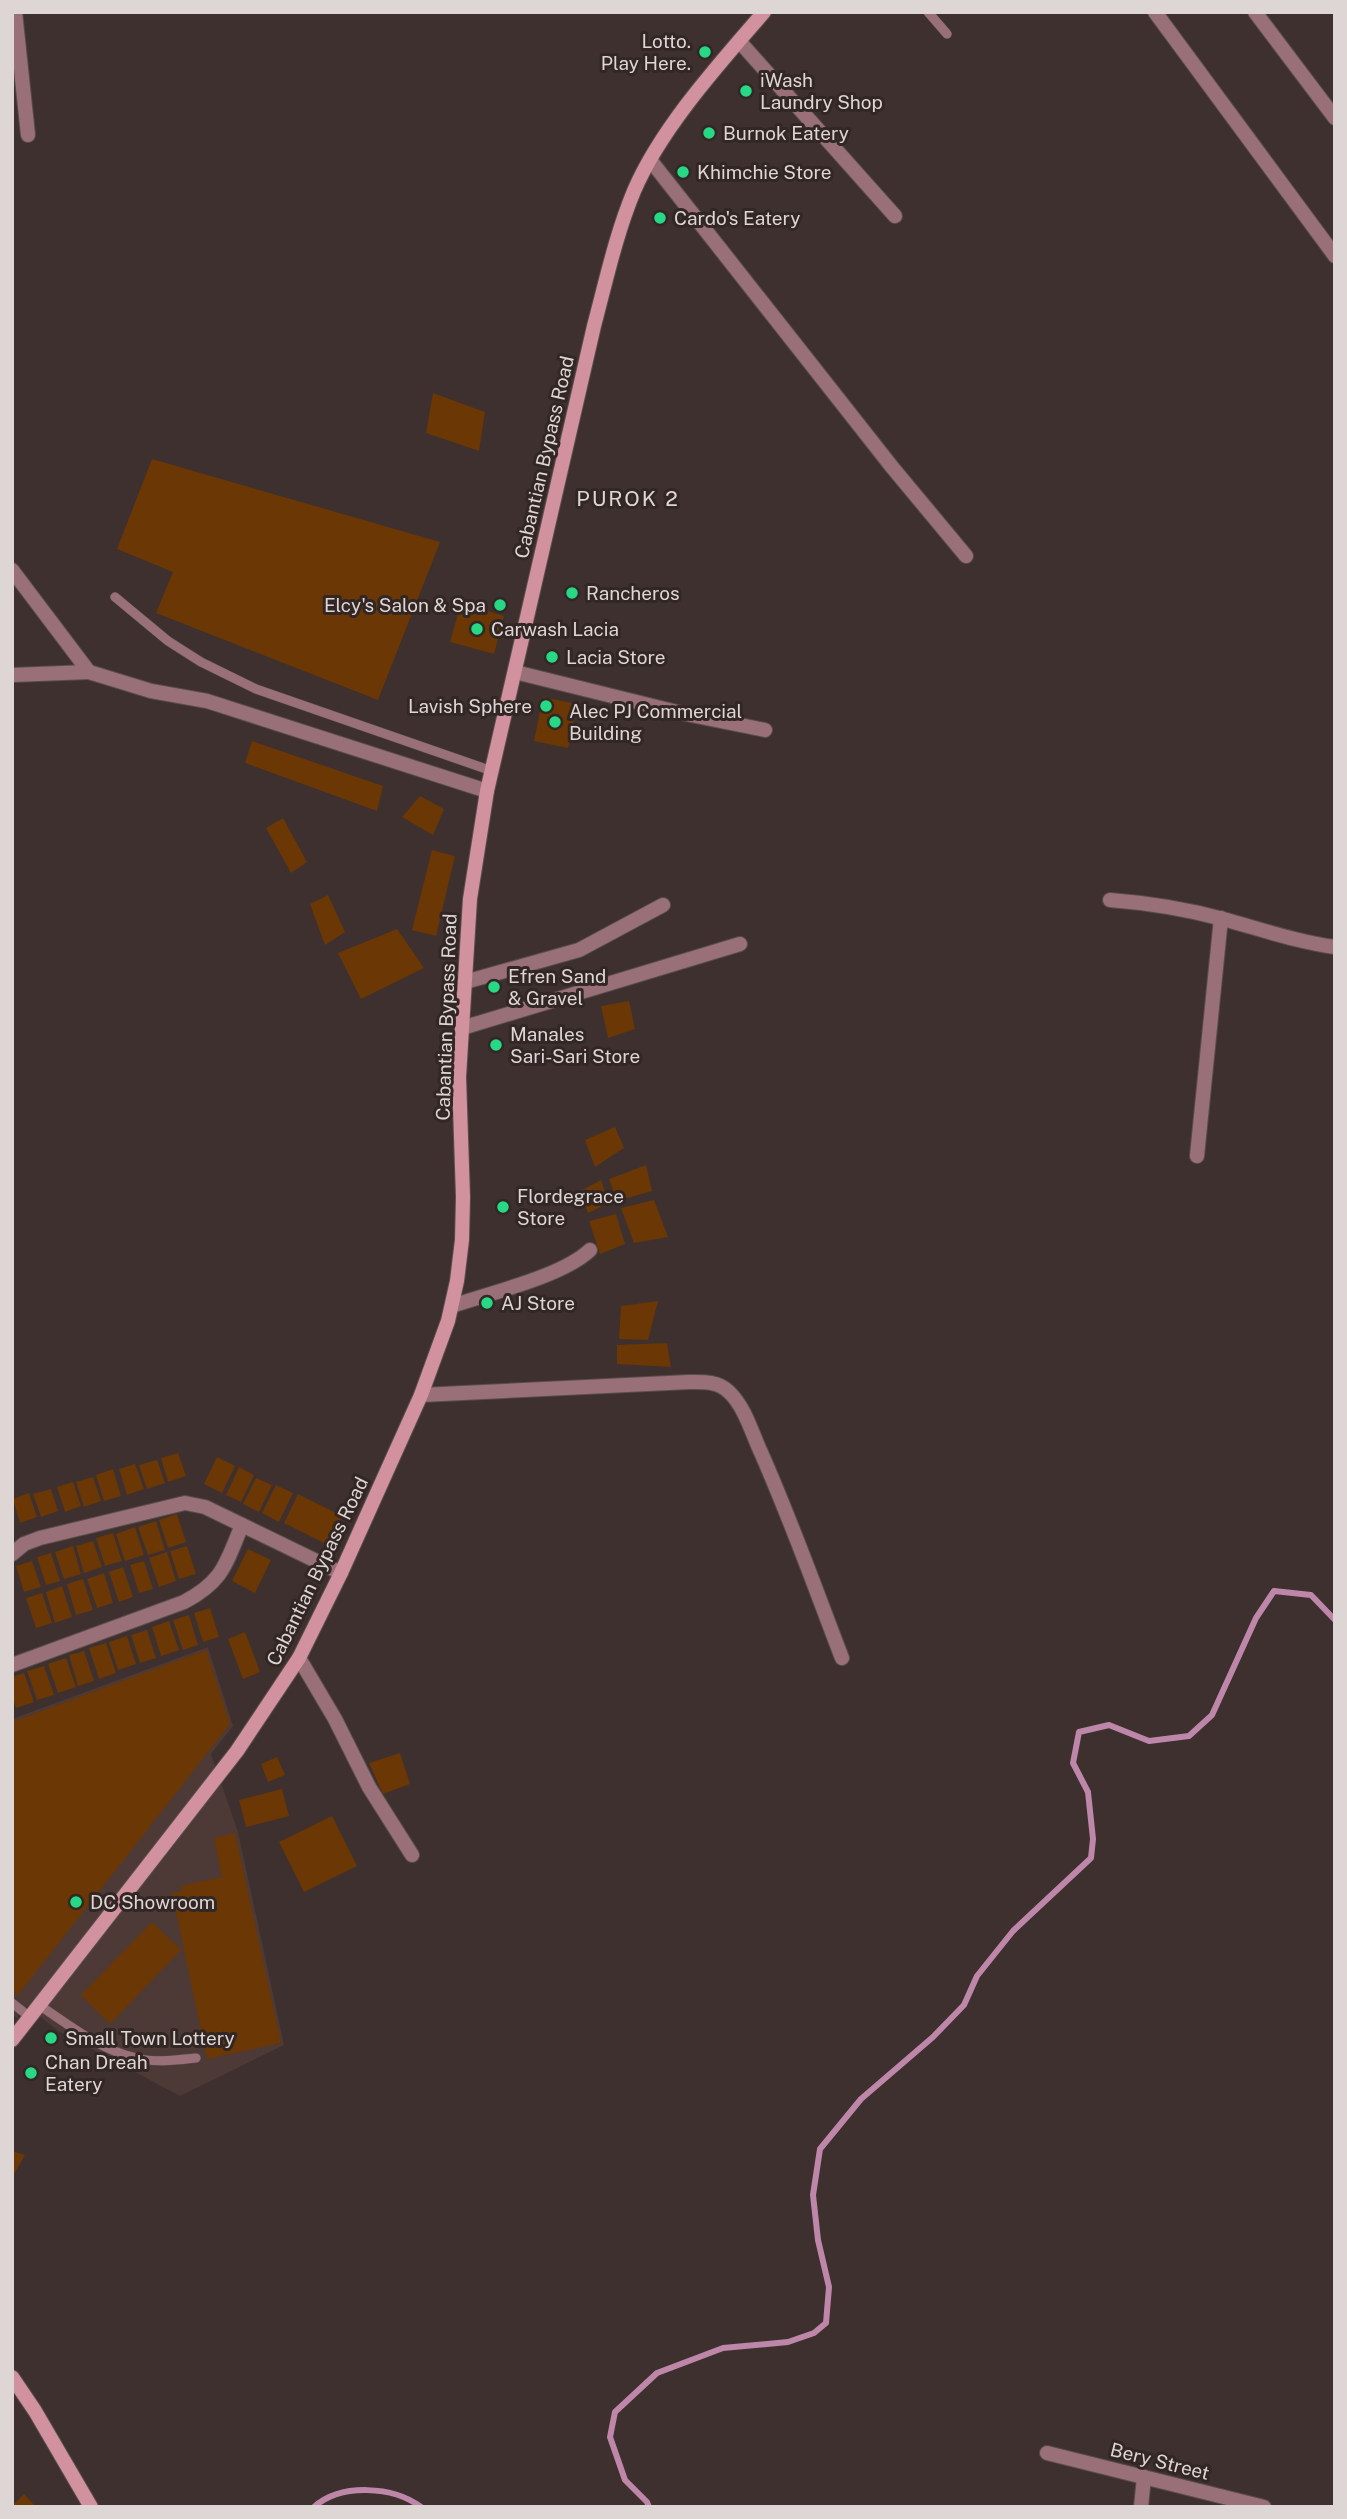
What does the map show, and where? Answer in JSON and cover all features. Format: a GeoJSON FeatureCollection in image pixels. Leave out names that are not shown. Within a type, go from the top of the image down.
{"type":"FeatureCollection","features":[{"type":"Feature","properties":{"kind":"main road","name":"Cabantian Bypass Road"},"geometry":{"type":"LineString","coordinates":[[23,2023],[237,1751],[299,1658],[341,1573],[421,1395],[452,1306],[463,1240],[459,1077],[470,899],[487,791],[594,326],[614,252],[635,190],[669,130],[764,12]]}},
{"type":"Feature","properties":{"kind":"main road"},"geometry":{"type":"LineString","coordinates":[[12,2377],[91,2507]]}},
{"type":"Feature","properties":{"kind":"street"},"geometry":{"type":"LineString","coordinates":[[15,12],[27,135]]}},
{"type":"Feature","properties":{"kind":"street"},"geometry":{"type":"LineString","coordinates":[[1155,12],[1335,256]]}},
{"type":"Feature","properties":{"kind":"street"},"geometry":{"type":"LineString","coordinates":[[1255,12],[1335,118]]}},
{"type":"Feature","properties":{"kind":"street"},"geometry":{"type":"LineString","coordinates":[[739,41],[895,216]]}},
{"type":"Feature","properties":{"kind":"street"},"geometry":{"type":"LineString","coordinates":[[651,161],[892,467],[966,556]]}},
{"type":"Feature","properties":{"kind":"street"},"geometry":{"type":"LineString","coordinates":[[12,570],[89,672]]}},
{"type":"Feature","properties":{"kind":"street"},"geometry":{"type":"LineString","coordinates":[[12,674],[89,672],[151,691],[207,701],[487,791]]}},
{"type":"Feature","properties":{"kind":"street"},"geometry":{"type":"LineString","coordinates":[[515,672],[681,713],[765,730]]}},
{"type":"Feature","properties":{"kind":"street"},"geometry":{"type":"LineString","coordinates":[[1110,900],[1160,904],[1335,947]]}},
{"type":"Feature","properties":{"kind":"street"},"geometry":{"type":"LineString","coordinates":[[465,982],[579,950],[663,905]]}},
{"type":"Feature","properties":{"kind":"street"},"geometry":{"type":"LineString","coordinates":[[1198,1156],[1221,918]]}},
{"type":"Feature","properties":{"kind":"street"},"geometry":{"type":"LineString","coordinates":[[462,1028],[740,944]]}},
{"type":"Feature","properties":{"kind":"street"},"geometry":{"type":"LineString","coordinates":[[452,1306],[562,1269],[581,1259],[590,1250]]}},
{"type":"Feature","properties":{"kind":"street"},"geometry":{"type":"LineString","coordinates":[[421,1395],[689,1382],[720,1385],[730,1392],[741,1408],[772,1476],[842,1658]]}},
{"type":"Feature","properties":{"kind":"street"},"geometry":{"type":"LineString","coordinates":[[12,1554],[24,1544],[40,1538],[185,1503],[205,1507],[341,1573]]}},
{"type":"Feature","properties":{"kind":"street"},"geometry":{"type":"LineString","coordinates":[[12,1665],[184,1602],[204,1592],[215,1582],[242,1525]]}},
{"type":"Feature","properties":{"kind":"street"},"geometry":{"type":"LineString","coordinates":[[299,1658],[335,1719],[369,1787],[412,1855]]}},
{"type":"Feature","properties":{"kind":"street","name":"Bery Street"},"geometry":{"type":"LineString","coordinates":[[1047,2453],[1240,2504],[1264,2507]]}},
{"type":"Feature","properties":{"kind":"street"},"geometry":{"type":"LineString","coordinates":[[1141,2507],[1144,2477]]}},
{"type":"Feature","properties":{"kind":"lane"},"geometry":{"type":"LineString","coordinates":[[928,12],[947,34]]}},
{"type":"Feature","properties":{"kind":"lane"},"geometry":{"type":"LineString","coordinates":[[115,597],[169,641],[201,662],[256,690],[492,771]]}},
{"type":"Feature","properties":{"kind":"lane"},"geometry":{"type":"LineString","coordinates":[[12,2003],[23,2023],[94,2041],[136,2058],[169,2060],[197,2057]]}},
{"type":"Feature","properties":{"kind":"shaded area"},"geometry":{"type":"Polygon","coordinates":[[[208,1647],[233,1726],[211,1754],[238,1832],[284,2045],[180,2096],[58,2031],[27,2006],[17,2018],[12,2015],[12,1719],[208,1647]]]}},
{"type":"Feature","properties":{"kind":"building"},"geometry":{"type":"Polygon","coordinates":[[[433,393],[485,412],[479,451],[426,433],[433,393]]]}},
{"type":"Feature","properties":{"kind":"building"},"geometry":{"type":"Polygon","coordinates":[[[152,459],[440,542],[378,700],[156,613],[173,572],[117,549],[152,459]]]}},
{"type":"Feature","properties":{"kind":"building","name":"Carwash Lacia"},"geometry":{"type":"Polygon","coordinates":[[[461,603],[504,616],[494,654],[450,642],[461,603]]]}},
{"type":"Feature","properties":{"kind":"building","name":"Alec PJ Commercial Building"},"geometry":{"type":"Polygon","coordinates":[[[543,697],[577,704],[568,748],[534,741],[543,697]]]}},
{"type":"Feature","properties":{"kind":"building"},"geometry":{"type":"Polygon","coordinates":[[[252,741],[383,786],[377,811],[245,763],[252,741]]]}},
{"type":"Feature","properties":{"kind":"building"},"geometry":{"type":"Polygon","coordinates":[[[420,796],[444,809],[433,835],[402,817],[420,796]]]}},
{"type":"Feature","properties":{"kind":"building"},"geometry":{"type":"Polygon","coordinates":[[[283,818],[307,862],[291,873],[266,828],[283,818]]]}},
{"type":"Feature","properties":{"kind":"building"},"geometry":{"type":"Polygon","coordinates":[[[432,850],[455,856],[436,936],[412,930],[432,850]]]}},
{"type":"Feature","properties":{"kind":"building"},"geometry":{"type":"Polygon","coordinates":[[[328,895],[345,932],[325,945],[310,904],[328,895]]]}},
{"type":"Feature","properties":{"kind":"building"},"geometry":{"type":"Polygon","coordinates":[[[397,929],[424,968],[361,999],[338,953],[397,929]]]}},
{"type":"Feature","properties":{"kind":"building"},"geometry":{"type":"Polygon","coordinates":[[[629,1001],[635,1029],[608,1038],[601,1006],[629,1001]]]}},
{"type":"Feature","properties":{"kind":"building"},"geometry":{"type":"Polygon","coordinates":[[[615,1127],[624,1148],[595,1167],[585,1140],[615,1127]]]}},
{"type":"Feature","properties":{"kind":"building"},"geometry":{"type":"Polygon","coordinates":[[[646,1165],[652,1191],[617,1201],[609,1179],[646,1165]]]}},
{"type":"Feature","properties":{"kind":"building"},"geometry":{"type":"Polygon","coordinates":[[[601,1180],[609,1203],[588,1213],[580,1191],[601,1180]]]}},
{"type":"Feature","properties":{"kind":"building"},"geometry":{"type":"Polygon","coordinates":[[[654,1200],[668,1237],[634,1243],[621,1208],[654,1200]]]}},
{"type":"Feature","properties":{"kind":"building"},"geometry":{"type":"Polygon","coordinates":[[[616,1214],[625,1244],[600,1254],[589,1221],[616,1214]]]}},
{"type":"Feature","properties":{"kind":"building"},"geometry":{"type":"Polygon","coordinates":[[[658,1301],[648,1340],[619,1339],[621,1306],[658,1301]]]}},
{"type":"Feature","properties":{"kind":"building"},"geometry":{"type":"Polygon","coordinates":[[[667,1343],[671,1367],[617,1364],[617,1345],[667,1343]]]}},
{"type":"Feature","properties":{"kind":"building"},"geometry":{"type":"Polygon","coordinates":[[[178,1453],[186,1476],[168,1482],[161,1458],[178,1453]]]}},
{"type":"Feature","properties":{"kind":"building"},"geometry":{"type":"Polygon","coordinates":[[[217,1457],[235,1466],[222,1493],[204,1484],[217,1457]]]}},
{"type":"Feature","properties":{"kind":"building"},"geometry":{"type":"Polygon","coordinates":[[[157,1460],[165,1483],[147,1489],[139,1465],[157,1460]]]}},
{"type":"Feature","properties":{"kind":"building"},"geometry":{"type":"Polygon","coordinates":[[[135,1464],[144,1489],[127,1495],[119,1469],[135,1464]]]}},
{"type":"Feature","properties":{"kind":"building"},"geometry":{"type":"Polygon","coordinates":[[[239,1467],[254,1475],[241,1502],[226,1495],[239,1467]]]}},
{"type":"Feature","properties":{"kind":"building"},"geometry":{"type":"Polygon","coordinates":[[[113,1469],[121,1496],[104,1501],[96,1475],[113,1469]]]}},
{"type":"Feature","properties":{"kind":"building"},"geometry":{"type":"Polygon","coordinates":[[[93,1477],[101,1501],[84,1507],[76,1482],[93,1477]]]}},
{"type":"Feature","properties":{"kind":"building"},"geometry":{"type":"Polygon","coordinates":[[[256,1478],[272,1485],[259,1512],[243,1504],[256,1478]]]}},
{"type":"Feature","properties":{"kind":"building"},"geometry":{"type":"Polygon","coordinates":[[[73,1482],[81,1506],[65,1512],[57,1487],[73,1482]]]}},
{"type":"Feature","properties":{"kind":"building"},"geometry":{"type":"Polygon","coordinates":[[[276,1485],[293,1493],[279,1522],[262,1513],[276,1485]]]}},
{"type":"Feature","properties":{"kind":"building"},"geometry":{"type":"Polygon","coordinates":[[[51,1489],[58,1511],[41,1517],[33,1494],[51,1489]]]}},
{"type":"Feature","properties":{"kind":"building"},"geometry":{"type":"Polygon","coordinates":[[[29,1493],[37,1517],[20,1523],[13,1499],[29,1493]]]}},
{"type":"Feature","properties":{"kind":"building"},"geometry":{"type":"Polygon","coordinates":[[[298,1494],[342,1516],[328,1545],[284,1523],[298,1494]]]}},
{"type":"Feature","properties":{"kind":"building"},"geometry":{"type":"Polygon","coordinates":[[[177,1514],[186,1542],[168,1548],[159,1520],[177,1514]]]}},
{"type":"Feature","properties":{"kind":"building"},"geometry":{"type":"Polygon","coordinates":[[[156,1521],[165,1550],[148,1555],[138,1527],[156,1521]]]}},
{"type":"Feature","properties":{"kind":"building"},"geometry":{"type":"Polygon","coordinates":[[[135,1527],[144,1555],[125,1561],[116,1534],[135,1527]]]}},
{"type":"Feature","properties":{"kind":"building"},"geometry":{"type":"Polygon","coordinates":[[[113,1533],[122,1561],[105,1566],[96,1538],[113,1533]]]}},
{"type":"Feature","properties":{"kind":"building"},"geometry":{"type":"Polygon","coordinates":[[[93,1541],[102,1567],[84,1573],[76,1546],[93,1541]]]}},
{"type":"Feature","properties":{"kind":"building"},"geometry":{"type":"Polygon","coordinates":[[[73,1546],[81,1574],[64,1579],[55,1552],[73,1546]]]}},
{"type":"Feature","properties":{"kind":"building"},"geometry":{"type":"Polygon","coordinates":[[[187,1546],[196,1574],[179,1579],[170,1551],[187,1546]]]}},
{"type":"Feature","properties":{"kind":"building"},"geometry":{"type":"Polygon","coordinates":[[[248,1549],[271,1560],[255,1593],[232,1581],[248,1549]]]}},
{"type":"Feature","properties":{"kind":"building"},"geometry":{"type":"Polygon","coordinates":[[[167,1552],[176,1581],[159,1587],[149,1558],[167,1552]]]}},
{"type":"Feature","properties":{"kind":"building"},"geometry":{"type":"Polygon","coordinates":[[[51,1553],[60,1581],[46,1585],[37,1557],[51,1553]]]}},
{"type":"Feature","properties":{"kind":"building"},"geometry":{"type":"Polygon","coordinates":[[[32,1561],[41,1587],[24,1592],[16,1566],[32,1561]]]}},
{"type":"Feature","properties":{"kind":"building"},"geometry":{"type":"Polygon","coordinates":[[[144,1561],[153,1589],[139,1593],[130,1565],[144,1561]]]}},
{"type":"Feature","properties":{"kind":"building"},"geometry":{"type":"Polygon","coordinates":[[[123,1567],[133,1597],[119,1602],[109,1572],[123,1567]]]}},
{"type":"Feature","properties":{"kind":"building"},"geometry":{"type":"Polygon","coordinates":[[[104,1573],[113,1603],[97,1608],[87,1579],[104,1573]]]}},
{"type":"Feature","properties":{"kind":"building"},"geometry":{"type":"Polygon","coordinates":[[[83,1579],[93,1610],[76,1615],[67,1584],[83,1579]]]}},
{"type":"Feature","properties":{"kind":"building"},"geometry":{"type":"Polygon","coordinates":[[[62,1586],[72,1617],[55,1623],[46,1592],[62,1586]]]}},
{"type":"Feature","properties":{"kind":"building"},"geometry":{"type":"Polygon","coordinates":[[[42,1593],[52,1623],[36,1628],[26,1598],[42,1593]]]}},
{"type":"Feature","properties":{"kind":"building"},"geometry":{"type":"Polygon","coordinates":[[[210,1608],[219,1637],[203,1642],[194,1613],[210,1608]]]}},
{"type":"Feature","properties":{"kind":"building"},"geometry":{"type":"Polygon","coordinates":[[[189,1615],[198,1645],[183,1650],[173,1620],[189,1615]]]}},
{"type":"Feature","properties":{"kind":"building"},"geometry":{"type":"Polygon","coordinates":[[[169,1621],[179,1650],[161,1656],[152,1627],[169,1621]]]}},
{"type":"Feature","properties":{"kind":"building"},"geometry":{"type":"Polygon","coordinates":[[[147,1630],[156,1658],[140,1663],[131,1635],[147,1630]]]}},
{"type":"Feature","properties":{"kind":"building"},"geometry":{"type":"Polygon","coordinates":[[[245,1632],[260,1672],[243,1679],[228,1639],[245,1632]]]}},
{"type":"Feature","properties":{"kind":"building"},"geometry":{"type":"Polygon","coordinates":[[[127,1636],[136,1664],[118,1670],[109,1642],[127,1636]]]}},
{"type":"Feature","properties":{"kind":"building"},"geometry":{"type":"Polygon","coordinates":[[[106,1643],[116,1673],[99,1679],[89,1648],[106,1643]]]}},
{"type":"Feature","properties":{"kind":"building"},"geometry":{"type":"Polygon","coordinates":[[[206,1650],[230,1724],[18,1995],[12,1990],[12,1722],[206,1650]]]}},
{"type":"Feature","properties":{"kind":"building"},"geometry":{"type":"Polygon","coordinates":[[[84,1651],[94,1681],[78,1686],[69,1655],[84,1651]]]}},
{"type":"Feature","properties":{"kind":"building"},"geometry":{"type":"Polygon","coordinates":[[[66,1658],[76,1687],[58,1693],[48,1664],[66,1658]]]}},
{"type":"Feature","properties":{"kind":"building"},"geometry":{"type":"Polygon","coordinates":[[[44,1666],[54,1695],[37,1700],[27,1671],[44,1666]]]}},
{"type":"Feature","properties":{"kind":"building"},"geometry":{"type":"Polygon","coordinates":[[[24,1673],[34,1702],[16,1708],[12,1696],[12,1677],[24,1673]]]}},
{"type":"Feature","properties":{"kind":"building"},"geometry":{"type":"Polygon","coordinates":[[[400,1753],[410,1784],[383,1794],[369,1763],[400,1753]]]}},
{"type":"Feature","properties":{"kind":"building"},"geometry":{"type":"Polygon","coordinates":[[[277,1757],[285,1775],[268,1782],[261,1764],[277,1757]]]}},
{"type":"Feature","properties":{"kind":"building"},"geometry":{"type":"Polygon","coordinates":[[[282,1789],[289,1816],[246,1827],[239,1800],[282,1789]]]}},
{"type":"Feature","properties":{"kind":"building"},"geometry":{"type":"Polygon","coordinates":[[[332,1816],[357,1866],[304,1892],[279,1842],[332,1816]]]}},
{"type":"Feature","properties":{"kind":"building"},"geometry":{"type":"Polygon","coordinates":[[[235,1833],[281,2043],[207,2059],[172,1893],[182,1891],[181,1886],[222,1877],[214,1838],[235,1833]]]}},
{"type":"Feature","properties":{"kind":"building"},"geometry":{"type":"Polygon","coordinates":[[[152,1922],[181,1950],[110,2024],[81,1995],[152,1922]]]}},
{"type":"Feature","properties":{"kind":"building"},"geometry":{"type":"Polygon","coordinates":[[[12,2151],[25,2155],[12,2178],[12,2151]]]}},
{"type":"Feature","properties":{"kind":"building"},"geometry":{"type":"Polygon","coordinates":[[[24,2494],[36,2507],[12,2507],[12,2506],[24,2494]]]}},
{"type":"Feature","properties":{"kind":"waterway"},"geometry":{"type":"LineString","coordinates":[[649,2507],[625,2480],[610,2437],[615,2412],[657,2373],[723,2348],[788,2342],[814,2333],[826,2323],[829,2287],[818,2240],[813,2195],[820,2149],[861,2099],[933,2037],[964,2005],[977,1976],[1013,1931],[1091,1858],[1093,1839],[1088,1792],[1073,1763],[1079,1732],[1109,1725],[1149,1741],[1189,1736],[1212,1715],[1256,1618],[1274,1591],[1311,1595],[1335,1620]]}},
{"type":"Feature","properties":{"kind":"waterway"},"geometry":{"type":"LineString","coordinates":[[314,2507],[338,2494],[367,2490],[396,2495],[421,2507]]}},
{"type":"Feature","properties":{"kind":"place","name":"Lotto. Play Here."},"geometry":{"type":"Point","coordinates":[705,52]}},
{"type":"Feature","properties":{"kind":"place","name":"iWash Laundry Shop"},"geometry":{"type":"Point","coordinates":[746,91]}},
{"type":"Feature","properties":{"kind":"place","name":"Burnok Eatery"},"geometry":{"type":"Point","coordinates":[709,133]}},
{"type":"Feature","properties":{"kind":"place","name":"Khimchie Store"},"geometry":{"type":"Point","coordinates":[683,172]}},
{"type":"Feature","properties":{"kind":"place","name":"Cardo's Eatery"},"geometry":{"type":"Point","coordinates":[660,218]}},
{"type":"Feature","properties":{"kind":"place","name":"Rancheros"},"geometry":{"type":"Point","coordinates":[572,593]}},
{"type":"Feature","properties":{"kind":"place","name":"Elcy's Salon & Spa"},"geometry":{"type":"Point","coordinates":[500,605]}},
{"type":"Feature","properties":{"kind":"place","name":"Carwash Lacia"},"geometry":{"type":"Point","coordinates":[477,629]}},
{"type":"Feature","properties":{"kind":"place","name":"Lacia Store"},"geometry":{"type":"Point","coordinates":[552,657]}},
{"type":"Feature","properties":{"kind":"place","name":"Lavish Sphere"},"geometry":{"type":"Point","coordinates":[546,706]}},
{"type":"Feature","properties":{"kind":"place","name":"Alec PJ Commercial Building"},"geometry":{"type":"Point","coordinates":[555,722]}},
{"type":"Feature","properties":{"kind":"place","name":"Efren Sand & Gravel"},"geometry":{"type":"Point","coordinates":[494,987]}},
{"type":"Feature","properties":{"kind":"place","name":"Manales Sari-Sari Store"},"geometry":{"type":"Point","coordinates":[496,1045]}},
{"type":"Feature","properties":{"kind":"place","name":"Flordegrace Store"},"geometry":{"type":"Point","coordinates":[503,1207]}},
{"type":"Feature","properties":{"kind":"place","name":"AJ Store"},"geometry":{"type":"Point","coordinates":[487,1303]}},
{"type":"Feature","properties":{"kind":"place","name":"DC Showroom"},"geometry":{"type":"Point","coordinates":[76,1902]}},
{"type":"Feature","properties":{"kind":"place","name":"Small Town Lottery"},"geometry":{"type":"Point","coordinates":[51,2038]}},
{"type":"Feature","properties":{"kind":"place","name":"Chan Dreah Eatery"},"geometry":{"type":"Point","coordinates":[31,2073]}},
{"type":"Feature","properties":{"kind":"district","name":"PUROK 2"},"geometry":{"type":"Point","coordinates":[628,498]}}]}
